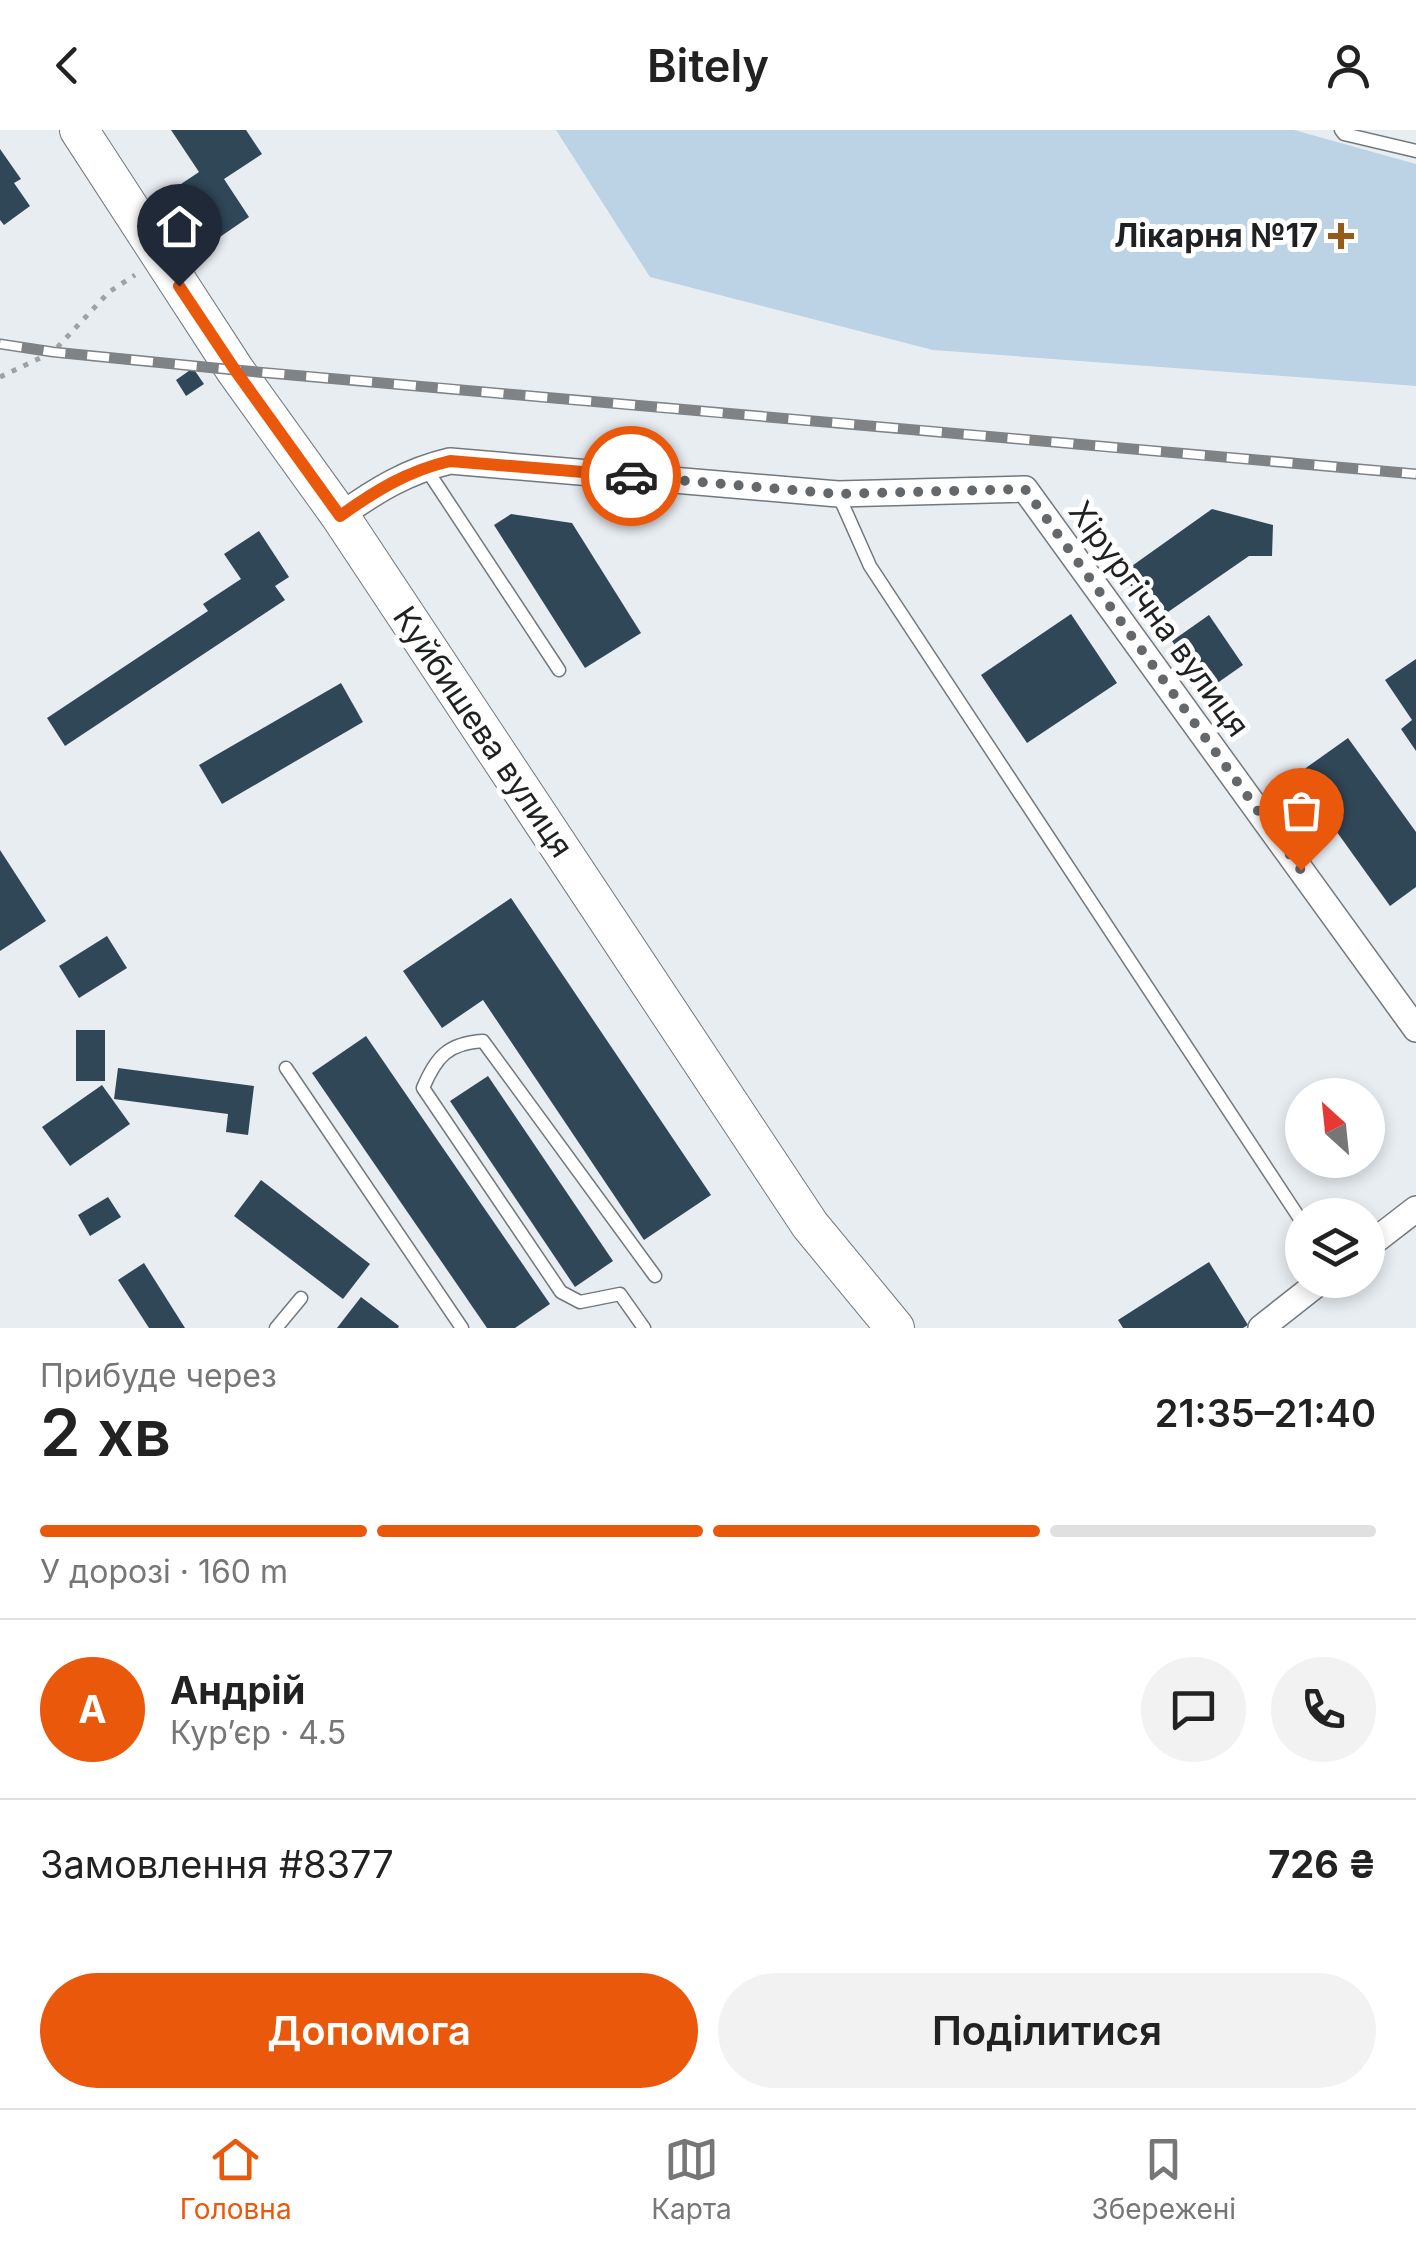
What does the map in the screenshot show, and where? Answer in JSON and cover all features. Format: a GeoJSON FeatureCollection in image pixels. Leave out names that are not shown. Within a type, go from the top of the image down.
{"type":"FeatureCollection","features":[{"type":"Feature","properties":{"kind":"main road","name":"Куйбишева вулиця"},"geometry":{"type":"LineString","coordinates":[[79,130],[160,258],[340,516],[810,1225],[895,1328]]}},
{"type":"Feature","properties":{"kind":"street"},"geometry":{"type":"LineString","coordinates":[[340,516],[374,491],[425,466],[450,461],[838,494]]}},
{"type":"Feature","properties":{"kind":"street","name":"Хірургічна вулиця"},"geometry":{"type":"LineString","coordinates":[[838,494],[1025,489],[1416,1029]]}},
{"type":"Feature","properties":{"kind":"street"},"geometry":{"type":"LineString","coordinates":[[1385,1233],[1416,1210]]}},
{"type":"Feature","properties":{"kind":"street"},"geometry":{"type":"LineString","coordinates":[[1261,1328],[1299,1298]]}},
{"type":"Feature","properties":{"kind":"lane"},"geometry":{"type":"LineString","coordinates":[[1340,130],[1416,151]]}},
{"type":"Feature","properties":{"kind":"lane"},"geometry":{"type":"LineString","coordinates":[[425,466],[558,670]]}},
{"type":"Feature","properties":{"kind":"lane"},"geometry":{"type":"LineString","coordinates":[[838,494],[870,566],[1286,1198]]}},
{"type":"Feature","properties":{"kind":"lane"},"geometry":{"type":"LineString","coordinates":[[644,1328],[620,1294],[580,1302],[562,1292],[424,1088],[434,1062],[463,1042],[482,1040],[656,1276]]}},
{"type":"Feature","properties":{"kind":"lane"},"geometry":{"type":"LineString","coordinates":[[286,1068],[462,1328]]}},
{"type":"Feature","properties":{"kind":"lane"},"geometry":{"type":"LineString","coordinates":[[276,1328],[301,1298]]}},
{"type":"Feature","properties":{"kind":"path"},"geometry":{"type":"LineString","coordinates":[[0,377],[53,352],[109,292],[160,258]]}},
{"type":"Feature","properties":{"kind":"shaded area"},"geometry":{"type":"Polygon","coordinates":[[[556,130],[1294,130],[1416,164],[1416,386],[933,350],[650,277],[556,130]]]}},
{"type":"Feature","properties":{"kind":"building"},"geometry":{"type":"Polygon","coordinates":[[[171,130],[246,130],[262,154],[224,179],[249,217],[214,241],[178,186],[199,172],[171,130]]]}},
{"type":"Feature","properties":{"kind":"building"},"geometry":{"type":"Polygon","coordinates":[[[0,149],[21,179],[14,183],[30,206],[4,225],[0,220],[0,149]]]}},
{"type":"Feature","properties":{"kind":"building"},"geometry":{"type":"Polygon","coordinates":[[[193,368],[204,384],[186,396],[176,380],[193,368]]]}},
{"type":"Feature","properties":{"kind":"building"},"geometry":{"type":"Polygon","coordinates":[[[1212,509],[1273,525],[1272,556],[1249,556],[1155,621],[1122,573],[1212,509]]]}},
{"type":"Feature","properties":{"kind":"building"},"geometry":{"type":"Polygon","coordinates":[[[511,514],[572,523],[641,633],[585,668],[494,525],[511,514]]]}},
{"type":"Feature","properties":{"kind":"building"},"geometry":{"type":"Polygon","coordinates":[[[259,531],[289,577],[275,586],[285,600],[65,746],[47,718],[208,611],[203,604],[241,579],[224,554],[259,531]]]}},
{"type":"Feature","properties":{"kind":"building"},"geometry":{"type":"Polygon","coordinates":[[[1071,614],[1117,683],[1027,743],[981,675],[1071,614]]]}},
{"type":"Feature","properties":{"kind":"building"},"geometry":{"type":"Polygon","coordinates":[[[1209,615],[1243,665],[1206,691],[1172,641],[1209,615]]]}},
{"type":"Feature","properties":{"kind":"building"},"geometry":{"type":"Polygon","coordinates":[[[1416,659],[1416,751],[1401,729],[1412,720],[1385,680],[1416,659]]]}},
{"type":"Feature","properties":{"kind":"building"},"geometry":{"type":"Polygon","coordinates":[[[341,683],[363,722],[222,804],[199,765],[341,683]]]}},
{"type":"Feature","properties":{"kind":"building"},"geometry":{"type":"Polygon","coordinates":[[[1348,738],[1416,832],[1416,887],[1390,906],[1296,775],[1348,738]]]}},
{"type":"Feature","properties":{"kind":"building"},"geometry":{"type":"Polygon","coordinates":[[[0,850],[46,921],[0,951],[0,850]]]}},
{"type":"Feature","properties":{"kind":"building"},"geometry":{"type":"Polygon","coordinates":[[[511,898],[711,1195],[644,1240],[483,1000],[442,1028],[403,971],[511,898]]]}},
{"type":"Feature","properties":{"kind":"building"},"geometry":{"type":"Polygon","coordinates":[[[107,936],[127,968],[79,998],[59,966],[107,936]]]}},
{"type":"Feature","properties":{"kind":"building"},"geometry":{"type":"Polygon","coordinates":[[[76,1030],[105,1030],[105,1081],[76,1081],[76,1030]]]}},
{"type":"Feature","properties":{"kind":"building"},"geometry":{"type":"Polygon","coordinates":[[[366,1036],[550,1304],[515,1328],[487,1328],[312,1073],[366,1036]]]}},
{"type":"Feature","properties":{"kind":"building"},"geometry":{"type":"Polygon","coordinates":[[[118,1068],[254,1086],[248,1135],[226,1132],[228,1114],[114,1099],[118,1068]]]}},
{"type":"Feature","properties":{"kind":"building"},"geometry":{"type":"Polygon","coordinates":[[[488,1076],[613,1261],[575,1287],[450,1101],[488,1076]]]}},
{"type":"Feature","properties":{"kind":"building"},"geometry":{"type":"Polygon","coordinates":[[[102,1085],[130,1124],[70,1166],[42,1127],[102,1085]]]}},
{"type":"Feature","properties":{"kind":"building"},"geometry":{"type":"Polygon","coordinates":[[[261,1180],[370,1264],[343,1299],[234,1216],[261,1180]]]}},
{"type":"Feature","properties":{"kind":"building"},"geometry":{"type":"Polygon","coordinates":[[[108,1197],[121,1217],[90,1236],[78,1215],[108,1197]]]}},
{"type":"Feature","properties":{"kind":"building"},"geometry":{"type":"Polygon","coordinates":[[[1209,1262],[1248,1325],[1123,1328],[1118,1320],[1209,1262]]]}},
{"type":"Feature","properties":{"kind":"building"},"geometry":{"type":"Polygon","coordinates":[[[144,1263],[185,1328],[149,1328],[118,1280],[144,1263]]]}},
{"type":"Feature","properties":{"kind":"building"},"geometry":{"type":"Polygon","coordinates":[[[361,1297],[399,1326],[398,1328],[337,1328],[361,1297]]]}},
{"type":"Feature","properties":{"kind":"railway"},"geometry":{"type":"LineString","coordinates":[[0,344],[235,370],[1416,474]]}},
{"type":"Feature","properties":{"kind":"way so far"},"geometry":{"type":"LineString","coordinates":[[631,476],[838,494],[1025,489],[1301,870]]}},
{"type":"Feature","properties":{"kind":"place","name":"Лікарня №17"},"geometry":{"type":"Point","coordinates":[1341,236]}},
{"type":"Feature","properties":{"kind":"route"},"geometry":{"type":"LineString","coordinates":[[179,286],[340,516],[401,477],[425,466],[450,461],[631,476]]}}]}
